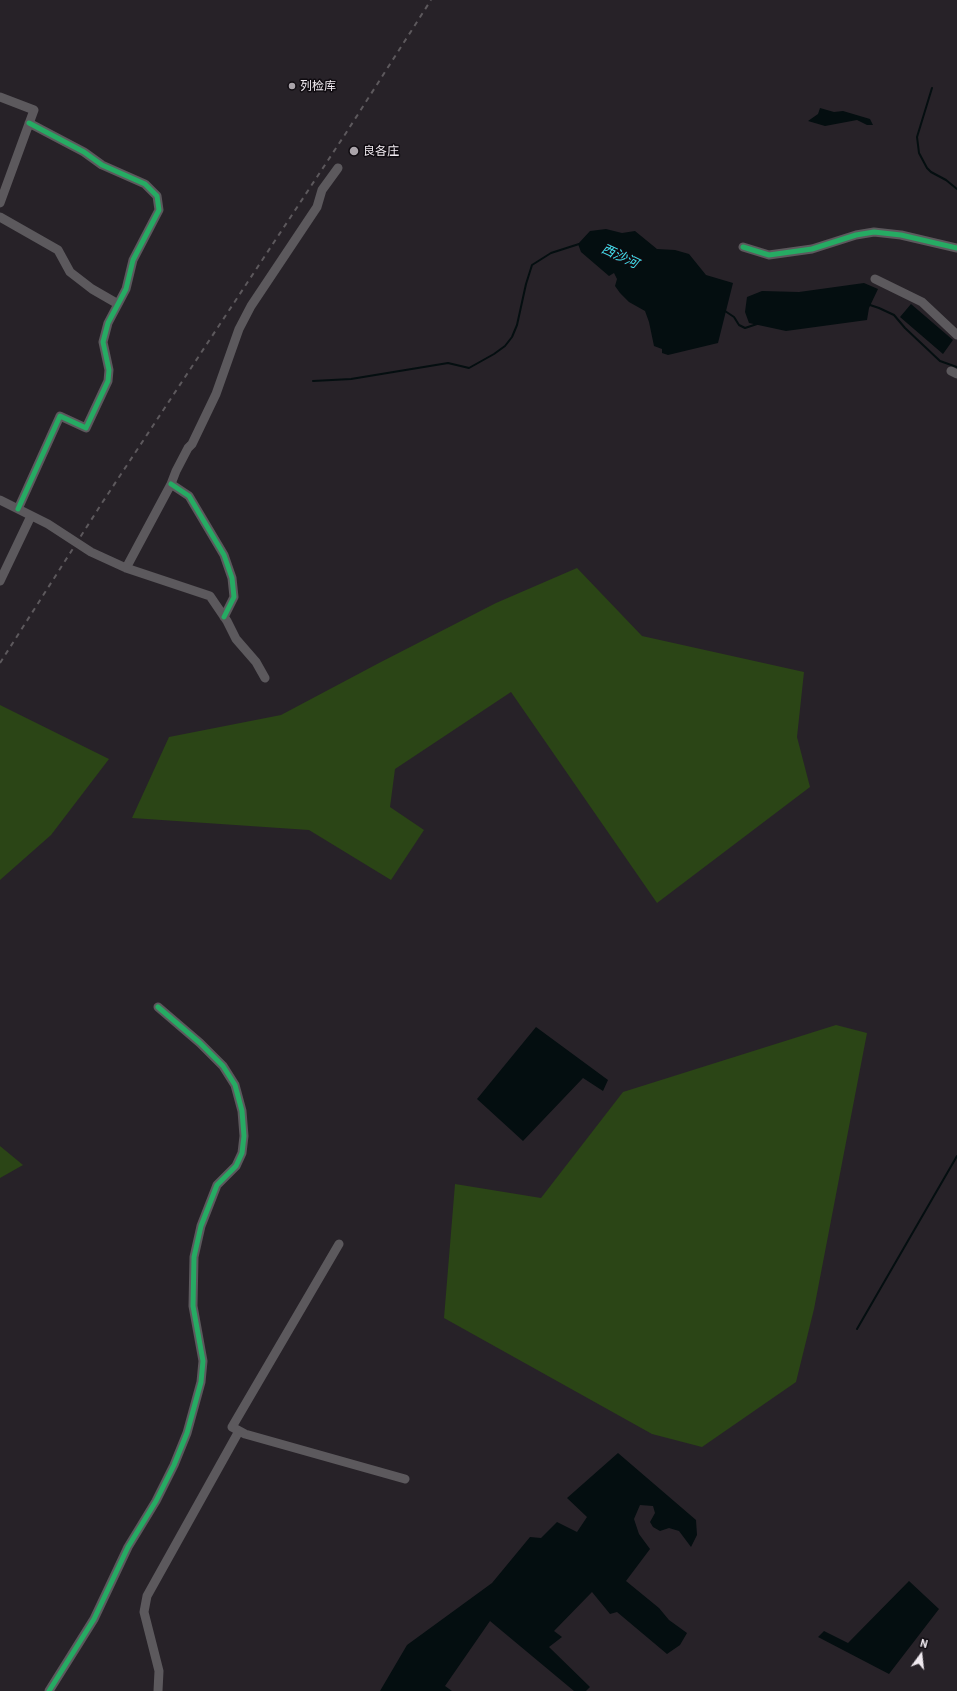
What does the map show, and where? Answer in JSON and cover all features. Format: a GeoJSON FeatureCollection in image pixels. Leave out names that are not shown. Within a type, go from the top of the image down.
{"type":"FeatureCollection","features":[{"type":"Feature","properties":{"kind":"street"},"geometry":{"type":"LineString","coordinates":[[0,97],[34,110],[0,203]]}},
{"type":"Feature","properties":{"kind":"street"},"geometry":{"type":"LineString","coordinates":[[18,509],[60,416],[86,428],[108,381],[109,370],[103,342],[108,323],[126,289],[133,260],[159,210],[157,196],[145,184],[102,165],[84,152],[29,124]]}},
{"type":"Feature","properties":{"kind":"street"},"geometry":{"type":"LineString","coordinates":[[126,568],[171,484],[188,448],[192,444],[216,394],[239,329],[251,306],[317,207],[322,190],[338,168]]}},
{"type":"Feature","properties":{"kind":"street"},"geometry":{"type":"LineString","coordinates":[[0,217],[58,250],[70,272],[92,290],[118,304]]}},
{"type":"Feature","properties":{"kind":"street"},"geometry":{"type":"LineString","coordinates":[[743,247],[769,255],[812,250],[856,235],[874,232],[901,235],[957,248]]}},
{"type":"Feature","properties":{"kind":"street"},"geometry":{"type":"LineString","coordinates":[[875,280],[922,302],[957,335]]}},
{"type":"Feature","properties":{"kind":"street"},"geometry":{"type":"LineString","coordinates":[[171,484],[189,496],[224,555],[232,578],[234,597],[224,617]]}},
{"type":"Feature","properties":{"kind":"street"},"geometry":{"type":"LineString","coordinates":[[0,500],[48,524],[91,552],[126,568],[210,596],[236,639],[256,662],[265,678]]}},
{"type":"Feature","properties":{"kind":"street"},"geometry":{"type":"LineString","coordinates":[[0,581],[31,516]]}},
{"type":"Feature","properties":{"kind":"street"},"geometry":{"type":"LineString","coordinates":[[49,1691],[94,1619],[128,1547],[156,1500],[174,1465],[187,1433],[201,1382],[203,1361],[193,1306],[194,1257],[204,1217],[217,1186],[236,1166],[242,1153],[244,1136],[242,1111],[235,1085],[223,1066],[200,1043],[158,1008]]}},
{"type":"Feature","properties":{"kind":"street"},"geometry":{"type":"LineString","coordinates":[[339,1244],[232,1427],[245,1434],[405,1479]]}},
{"type":"Feature","properties":{"kind":"street"},"geometry":{"type":"LineString","coordinates":[[158,1691],[159,1671],[144,1612],[147,1596],[239,1431]]}},
{"type":"Feature","properties":{"kind":"green space"},"geometry":{"type":"Polygon","coordinates":[[[577,568],[642,636],[804,672],[797,737],[810,787],[657,903],[511,692],[395,769],[390,807],[424,830],[391,880],[309,830],[132,818],[169,737],[281,715],[496,603],[577,568]]]}},
{"type":"Feature","properties":{"kind":"green space"},"geometry":{"type":"Polygon","coordinates":[[[0,705],[109,759],[51,835],[0,880],[0,705]]]}},
{"type":"Feature","properties":{"kind":"green space"},"geometry":{"type":"Polygon","coordinates":[[[836,1025],[867,1033],[814,1309],[796,1382],[702,1447],[652,1434],[444,1318],[455,1184],[541,1198],[623,1092],[836,1025]]]}},
{"type":"Feature","properties":{"kind":"green space"},"geometry":{"type":"Polygon","coordinates":[[[0,1146],[23,1165],[0,1178],[0,1146]]]}},
{"type":"Feature","properties":{"kind":"water"},"geometry":{"type":"Polygon","coordinates":[[[820,108],[834,112],[843,111],[870,119],[873,125],[867,125],[857,120],[825,126],[808,121],[818,114],[820,108]]]}},
{"type":"Feature","properties":{"kind":"water"},"geometry":{"type":"Polygon","coordinates":[[[606,229],[622,233],[635,231],[657,249],[675,250],[689,254],[706,275],[733,283],[718,343],[668,355],[662,353],[662,349],[654,346],[645,311],[629,302],[620,293],[615,286],[617,279],[614,273],[609,276],[581,252],[578,244],[590,231],[606,229]]]}},
{"type":"Feature","properties":{"kind":"water"},"geometry":{"type":"Polygon","coordinates":[[[864,283],[878,289],[869,308],[867,320],[786,331],[749,323],[745,312],[747,297],[762,291],[799,292],[864,283]]]}},
{"type":"Feature","properties":{"kind":"water"},"geometry":{"type":"Polygon","coordinates":[[[911,304],[953,340],[943,354],[900,317],[911,304]]]}},
{"type":"Feature","properties":{"kind":"water"},"geometry":{"type":"Polygon","coordinates":[[[536,1027],[608,1080],[603,1091],[583,1078],[523,1141],[477,1099],[536,1027]]]}},
{"type":"Feature","properties":{"kind":"water"},"geometry":{"type":"Polygon","coordinates":[[[618,1453],[696,1520],[697,1535],[691,1547],[679,1531],[669,1528],[660,1531],[653,1527],[650,1522],[655,1513],[653,1506],[640,1505],[634,1519],[639,1534],[650,1549],[626,1581],[659,1608],[669,1620],[687,1633],[680,1645],[667,1654],[617,1612],[610,1614],[592,1592],[554,1631],[562,1637],[549,1647],[590,1687],[586,1691],[574,1691],[490,1621],[445,1686],[452,1691],[380,1691],[407,1645],[492,1583],[530,1537],[541,1538],[557,1522],[577,1532],[587,1517],[567,1498],[618,1453]]]}},
{"type":"Feature","properties":{"kind":"water"},"geometry":{"type":"Polygon","coordinates":[[[909,1581],[939,1609],[889,1674],[818,1637],[824,1631],[848,1643],[909,1581]]]}},
{"type":"Feature","properties":{"kind":"waterway"},"geometry":{"type":"LineString","coordinates":[[932,88],[917,137],[919,153],[927,168],[931,172],[946,180],[957,189]]}},
{"type":"Feature","properties":{"kind":"waterway","name":"西沙河"},"geometry":{"type":"LineString","coordinates":[[313,381],[351,379],[448,363],[469,368],[494,354],[505,346],[512,337],[517,325],[526,284],[532,265],[551,253],[579,244]]}},
{"type":"Feature","properties":{"kind":"waterway","name":"西沙河"},"geometry":{"type":"LineString","coordinates":[[870,305],[894,315],[905,328],[940,361],[957,367]]}},
{"type":"Feature","properties":{"kind":"waterway","name":"西沙河"},"geometry":{"type":"LineString","coordinates":[[725,311],[734,317],[739,325],[745,328],[757,324]]}},
{"type":"Feature","properties":{"kind":"waterway"},"geometry":{"type":"LineString","coordinates":[[857,1329],[957,1156]]}},
{"type":"Feature","properties":{"kind":"railway"},"geometry":{"type":"LineString","coordinates":[[0,663],[102,503],[346,133],[431,0]]}},
{"type":"Feature","properties":{"kind":"cycle path"},"geometry":{"type":"LineString","coordinates":[[18,509],[60,416],[86,428],[108,381],[109,370],[103,342],[108,323],[126,289],[133,260],[159,210],[157,196],[145,184],[102,165],[84,152],[29,123]]}},
{"type":"Feature","properties":{"kind":"cycle path"},"geometry":{"type":"LineString","coordinates":[[743,247],[769,255],[812,249],[856,235],[874,232],[901,235],[957,248]]}},
{"type":"Feature","properties":{"kind":"cycle path"},"geometry":{"type":"LineString","coordinates":[[171,484],[189,496],[224,555],[232,578],[234,597],[224,617]]}},
{"type":"Feature","properties":{"kind":"cycle path"},"geometry":{"type":"LineString","coordinates":[[49,1691],[94,1619],[128,1547],[156,1501],[174,1465],[187,1433],[201,1382],[203,1361],[193,1306],[194,1257],[201,1226],[217,1185],[236,1166],[242,1153],[244,1136],[242,1111],[235,1085],[223,1066],[200,1043],[158,1007]]}},
{"type":"Feature","properties":{"kind":"place","name":"列检库"},"geometry":{"type":"Point","coordinates":[292,86]}},
{"type":"Feature","properties":{"kind":"place","name":"良各庄"},"geometry":{"type":"Point","coordinates":[354,151]}}]}
